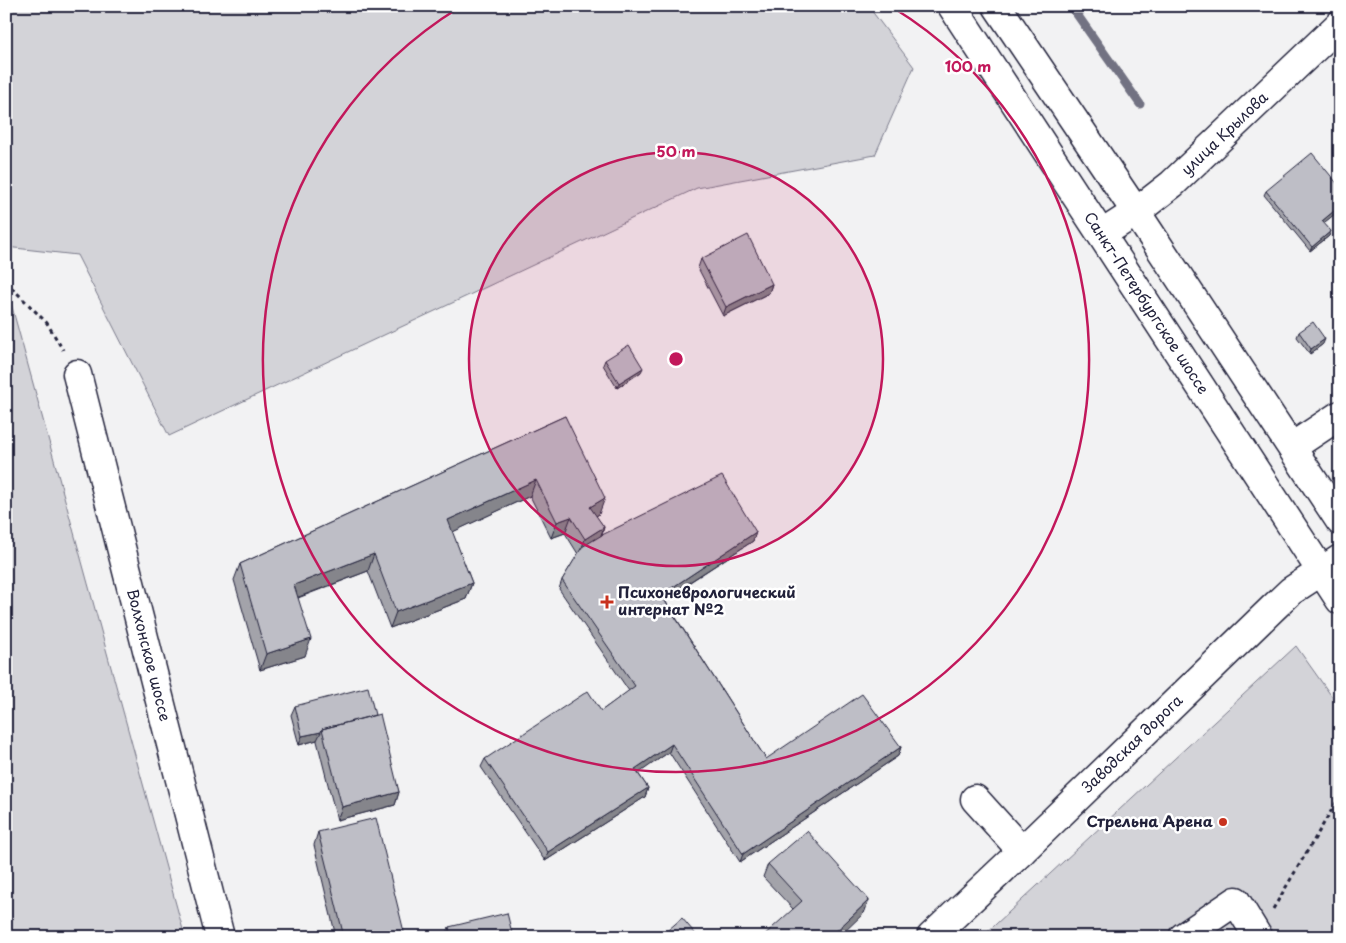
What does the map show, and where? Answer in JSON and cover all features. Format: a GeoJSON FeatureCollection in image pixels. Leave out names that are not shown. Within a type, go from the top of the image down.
{"type":"FeatureCollection","features":[{"type":"Feature","properties":{"kind":"main road","name":"Санкт-Петербургское шоссе"},"geometry":{"type":"LineString","coordinates":[[952,6],[1102,234],[1330,565],[1340,600]]}},
{"type":"Feature","properties":{"kind":"main road"},"geometry":{"type":"LineString","coordinates":[[997,6],[1340,520]]}},
{"type":"Feature","properties":{"kind":"main road","name":"улица Крылова"},"geometry":{"type":"LineString","coordinates":[[1102,234],[1136,212],[1172,184],[1340,24]]}},
{"type":"Feature","properties":{"kind":"main road","name":"Волхонское шоссе"},"geometry":{"type":"LineString","coordinates":[[77,374],[220,937]]}},
{"type":"Feature","properties":{"kind":"main road"},"geometry":{"type":"LineString","coordinates":[[1292,447],[1340,415]]}},
{"type":"Feature","properties":{"kind":"main road","name":"Заводская дорога"},"geometry":{"type":"LineString","coordinates":[[931,937],[1291,591],[1330,565]]}},
{"type":"Feature","properties":{"kind":"main road"},"geometry":{"type":"LineString","coordinates":[[975,799],[1022,851]]}},
{"type":"Feature","properties":{"kind":"main road"},"geometry":{"type":"LineString","coordinates":[[1183,937],[1236,901],[1258,936]]}},
{"type":"Feature","properties":{"kind":"path"},"geometry":{"type":"LineString","coordinates":[[6,282],[47,323],[77,374]]}},
{"type":"Feature","properties":{"kind":"path"},"geometry":{"type":"LineString","coordinates":[[1258,936],[1340,796]]}},
{"type":"Feature","properties":{"kind":"shaded area"},"geometry":{"type":"Polygon","coordinates":[[[6,6],[868,6],[914,67],[875,155],[697,188],[169,436],[77,255],[6,247],[6,6]]]}},
{"type":"Feature","properties":{"kind":"shaded area"},"geometry":{"type":"Polygon","coordinates":[[[6,285],[185,937],[6,937],[6,285]]]}},
{"type":"Feature","properties":{"kind":"shaded area","name":"Стрельна Арена"},"geometry":{"type":"Polygon","coordinates":[[[1296,646],[1340,708],[1340,937],[982,937],[1296,646]]]}},
{"type":"Feature","properties":{"kind":"building"},"geometry":{"type":"Polygon","coordinates":[[[1312,153],[1340,187],[1340,206],[1322,221],[1331,231],[1312,247],[1266,191],[1312,153]]]}},
{"type":"Feature","properties":{"kind":"building"},"geometry":{"type":"Polygon","coordinates":[[[748,235],[772,284],[726,307],[701,259],[748,235]]]}},
{"type":"Feature","properties":{"kind":"building"},"geometry":{"type":"Polygon","coordinates":[[[1313,322],[1325,339],[1311,349],[1299,332],[1313,322]]]}},
{"type":"Feature","properties":{"kind":"building"},"geometry":{"type":"Polygon","coordinates":[[[629,345],[643,368],[619,383],[605,360],[629,345]]]}},
{"type":"Feature","properties":{"kind":"building"},"geometry":{"type":"Polygon","coordinates":[[[565,416],[605,498],[590,507],[604,527],[585,539],[571,517],[557,522],[536,480],[448,520],[472,583],[396,612],[374,554],[294,585],[311,639],[266,654],[240,564],[565,416]]]}},
{"type":"Feature","properties":{"kind":"building"},"geometry":{"type":"Polygon","coordinates":[[[722,476],[756,532],[661,595],[766,759],[862,694],[901,747],[743,854],[672,744],[635,769],[648,788],[548,852],[485,759],[588,691],[601,711],[635,686],[562,580],[582,547],[602,535],[722,476]]]}},
{"type":"Feature","properties":{"kind":"building"},"geometry":{"type":"Polygon","coordinates":[[[368,687],[375,715],[302,736],[295,706],[368,687]]]}},
{"type":"Feature","properties":{"kind":"building"},"geometry":{"type":"Polygon","coordinates":[[[380,714],[399,792],[342,807],[322,729],[380,714]]]}},
{"type":"Feature","properties":{"kind":"building"},"geometry":{"type":"Polygon","coordinates":[[[376,818],[405,936],[344,937],[318,832],[376,818]]]}},
{"type":"Feature","properties":{"kind":"building"},"geometry":{"type":"Polygon","coordinates":[[[807,831],[869,900],[830,937],[762,937],[802,901],[768,864],[807,831]]]}},
{"type":"Feature","properties":{"kind":"building"},"geometry":{"type":"Polygon","coordinates":[[[507,913],[513,937],[451,937],[449,927],[507,913]]]}},
{"type":"Feature","properties":{"kind":"building"},"geometry":{"type":"Polygon","coordinates":[[[682,918],[698,937],[660,937],[682,918]]]}},
{"type":"Feature","properties":{"kind":"waterway"},"geometry":{"type":"LineString","coordinates":[[1071,6],[1140,104]]}},
{"type":"Feature","properties":{"kind":"place","name":"Психоневрологический интернат №2"},"geometry":{"type":"Point","coordinates":[607,602]}},
{"type":"Feature","properties":{"kind":"place","name":"Стрельна Арена"},"geometry":{"type":"Point","coordinates":[1223,822]}}]}
